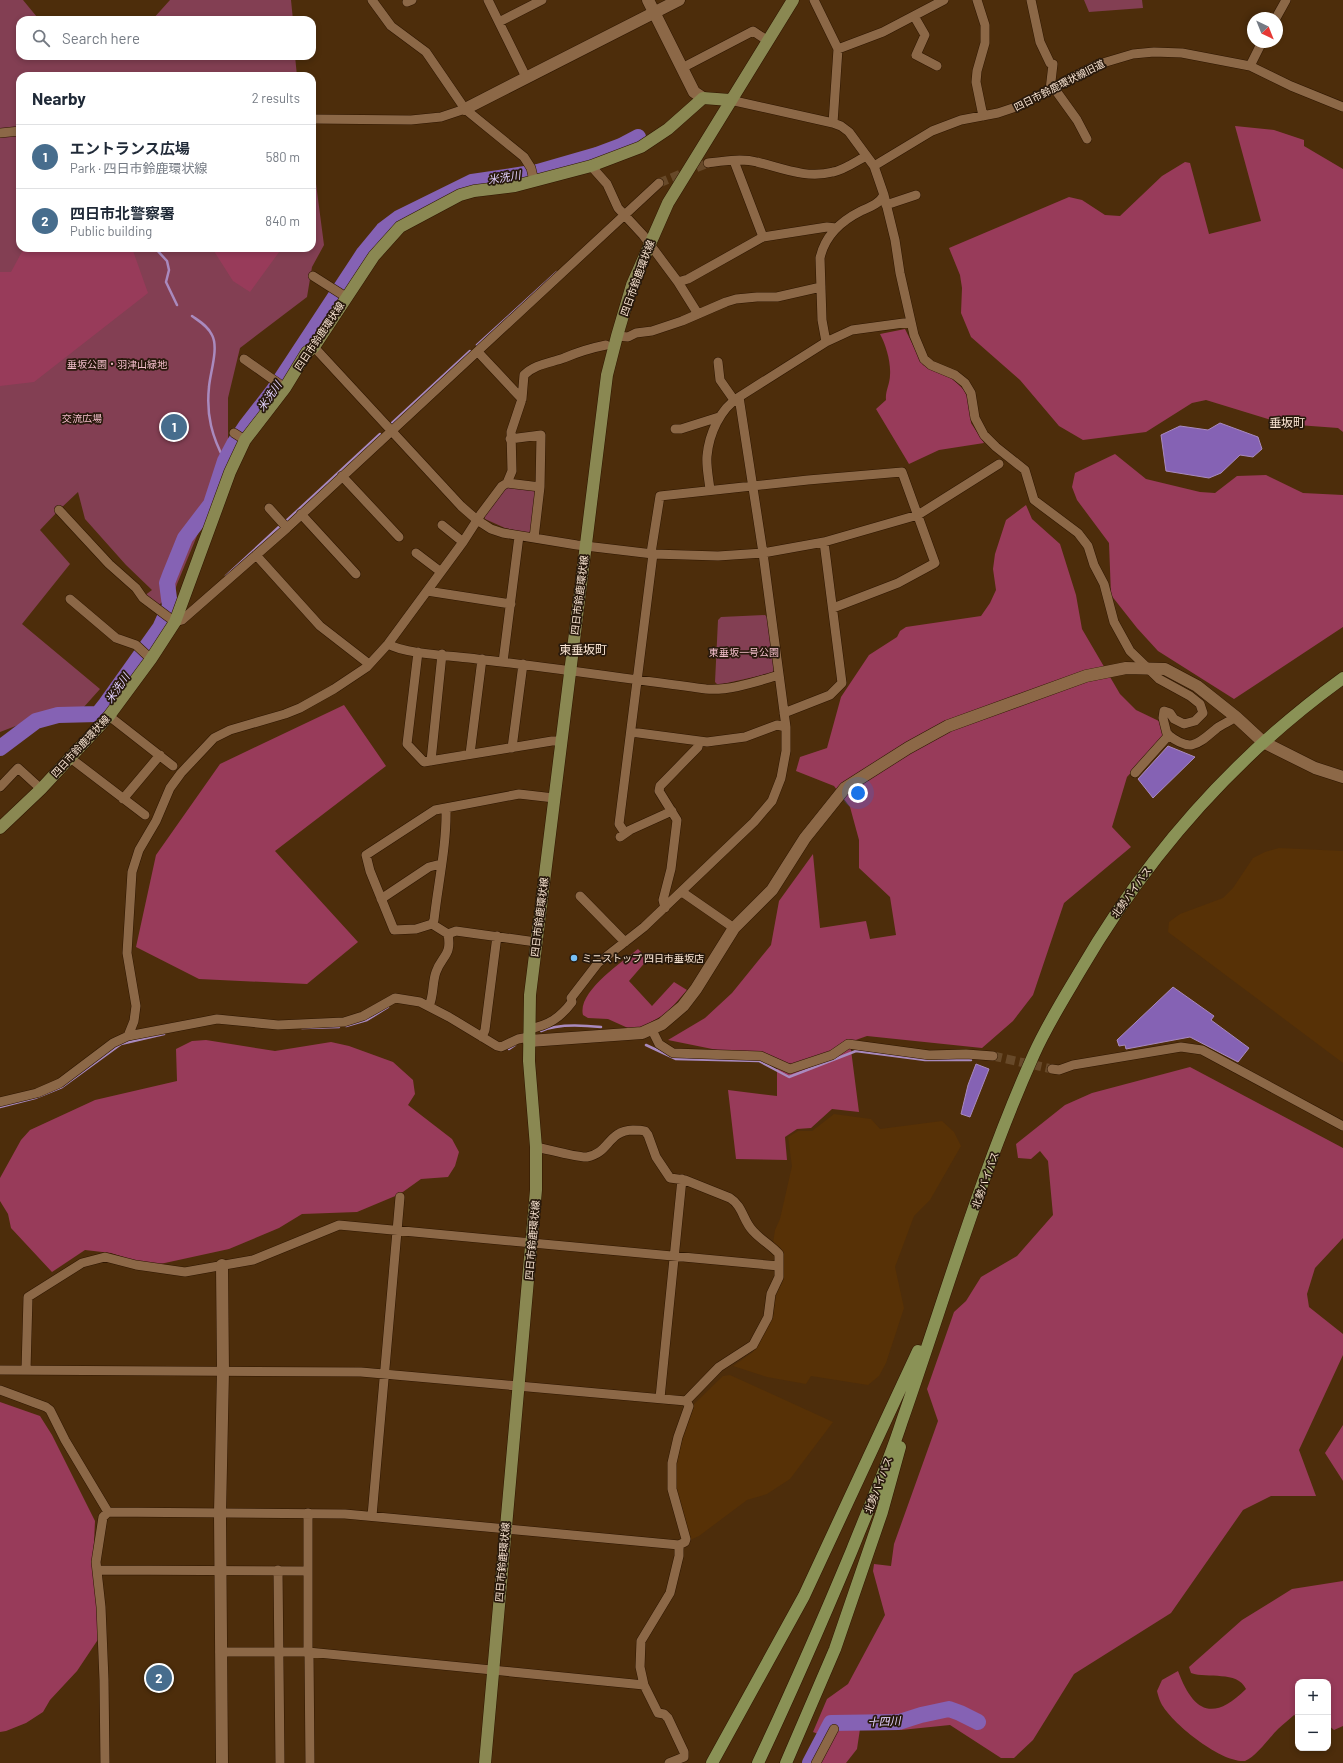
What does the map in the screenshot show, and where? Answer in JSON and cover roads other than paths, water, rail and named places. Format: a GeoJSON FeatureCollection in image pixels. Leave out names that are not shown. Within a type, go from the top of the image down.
{"type":"FeatureCollection","features":[{"type":"Feature","properties":{"kind":"highway","name":"北勢バイパス"},"geometry":{"type":"LineString","coordinates":[[758,1763],[810,1648],[870,1506],[902,1424],[942,1299],[1012,1105],[1036,1050],[1062,1000],[1124,901],[1160,852],[1202,803],[1263,742],[1343,678]]}},
{"type":"Feature","properties":{"kind":"highway"},"geometry":{"type":"LineString","coordinates":[[712,1763],[804,1596],[942,1299]]}},
{"type":"Feature","properties":{"kind":"highway"},"geometry":{"type":"LineString","coordinates":[[786,1763],[835,1649],[877,1527],[942,1299]]}},
{"type":"Feature","properties":{"kind":"main road","name":"四日市鈴鹿環状線"},"geometry":{"type":"LineString","coordinates":[[485,1763],[536,1190],[536,1147],[529,1036],[530,995],[603,401],[617,336],[632,284],[668,203],[730,100],[793,0]]}},
{"type":"Feature","properties":{"kind":"main road","name":"四日市鈴鹿環状線"},"geometry":{"type":"LineString","coordinates":[[0,828],[41,788],[109,716],[149,658],[173,620],[230,472],[244,440],[284,387],[307,352],[314,347],[343,295],[380,247],[400,227],[460,195],[474,191],[515,186],[534,179],[591,166],[641,147],[668,129],[703,98]]}},
{"type":"Feature","properties":{"kind":"main road"},"geometry":{"type":"LineString","coordinates":[[703,98],[730,100]]}},
{"type":"Feature","properties":{"kind":"street"},"geometry":{"type":"LineString","coordinates":[[372,0],[391,26],[426,52],[465,109],[520,153],[528,162],[534,179]]}},
{"type":"Feature","properties":{"kind":"street"},"geometry":{"type":"LineString","coordinates":[[488,0],[526,77]]}},
{"type":"Feature","properties":{"kind":"street"},"geometry":{"type":"LineString","coordinates":[[499,22],[542,0]]}},
{"type":"Feature","properties":{"kind":"street"},"geometry":{"type":"LineString","coordinates":[[648,0],[694,92],[703,98]]}},
{"type":"Feature","properties":{"kind":"street"},"geometry":{"type":"LineString","coordinates":[[316,119],[411,120],[441,117],[465,109],[679,0]]}},
{"type":"Feature","properties":{"kind":"street"},"geometry":{"type":"LineString","coordinates":[[814,0],[838,49],[833,123]]}},
{"type":"Feature","properties":{"kind":"street"},"geometry":{"type":"LineString","coordinates":[[838,49],[883,32],[944,0]]}},
{"type":"Feature","properties":{"kind":"street"},"geometry":{"type":"LineString","coordinates":[[977,0],[985,25],[985,44],[977,71],[976,82],[983,116]]}},
{"type":"Feature","properties":{"kind":"street"},"geometry":{"type":"LineString","coordinates":[[1031,0],[1040,42],[1050,62],[1053,64],[1052,89],[1077,120],[1087,138]]}},
{"type":"Feature","properties":{"kind":"street"},"geometry":{"type":"LineString","coordinates":[[1279,12],[1286,0]]}},
{"type":"Feature","properties":{"kind":"street"},"geometry":{"type":"LineString","coordinates":[[914,16],[925,35],[916,55],[936,66]]}},
{"type":"Feature","properties":{"kind":"street"},"geometry":{"type":"LineString","coordinates":[[682,68],[753,31],[768,41]]}},
{"type":"Feature","properties":{"kind":"street"},"geometry":{"type":"LineString","coordinates":[[1250,66],[1259,48]]}},
{"type":"Feature","properties":{"kind":"street","name":"四日市鈴鹿環状線旧道"},"geometry":{"type":"LineString","coordinates":[[874,166],[932,131],[961,120],[983,116],[1019,106],[1096,65],[1110,60],[1154,52],[1182,53],[1250,66],[1291,86],[1343,107]]}},
{"type":"Feature","properties":{"kind":"street"},"geometry":{"type":"LineString","coordinates":[[730,100],[833,123],[845,129],[874,166],[884,195],[895,240],[900,273],[911,322],[916,342],[924,359],[931,365],[959,378],[968,386],[972,397],[975,418],[980,429],[996,447],[1025,470],[1034,500],[1078,533],[1088,546],[1094,565],[1104,584],[1114,622],[1130,651],[1159,679],[1190,696],[1200,704],[1203,713],[1195,721],[1184,724],[1174,719],[1170,713],[1164,711],[1164,722],[1167,734],[1188,746],[1193,745],[1201,742],[1222,725],[1236,717]]}},
{"type":"Feature","properties":{"kind":"street"},"geometry":{"type":"LineString","coordinates":[[0,133],[16,131]]}},
{"type":"Feature","properties":{"kind":"street"},"geometry":{"type":"LineString","coordinates":[[708,163],[734,161],[757,162],[791,171],[815,175],[835,172],[866,156]]}},
{"type":"Feature","properties":{"kind":"street"},"geometry":{"type":"LineString","coordinates":[[734,161],[763,237]]}},
{"type":"Feature","properties":{"kind":"street"},"geometry":{"type":"LineString","coordinates":[[591,166],[607,184],[618,208],[644,235],[649,244],[678,282],[698,314]]}},
{"type":"Feature","properties":{"kind":"street"},"geometry":{"type":"LineString","coordinates":[[59,510],[109,564],[136,588],[142,598],[173,620],[182,620],[191,614],[256,555],[284,525],[301,514],[392,431],[659,183]]}},
{"type":"Feature","properties":{"kind":"street"},"geometry":{"type":"LineString","coordinates":[[826,342],[822,320],[820,258],[822,250],[836,228],[853,215],[879,202],[884,195]]}},
{"type":"Feature","properties":{"kind":"street"},"geometry":{"type":"LineString","coordinates":[[886,205],[916,196]]}},
{"type":"Feature","properties":{"kind":"street"},"geometry":{"type":"LineString","coordinates":[[678,282],[688,279],[763,237],[827,226],[836,228]]}},
{"type":"Feature","properties":{"kind":"street"},"geometry":{"type":"LineString","coordinates":[[313,276],[343,295]]}},
{"type":"Feature","properties":{"kind":"street"},"geometry":{"type":"LineString","coordinates":[[617,336],[628,337],[636,333],[652,331],[736,299],[757,296],[777,297],[821,287]]}},
{"type":"Feature","properties":{"kind":"street"},"geometry":{"type":"LineString","coordinates":[[710,490],[707,455],[719,418],[737,398],[826,342],[852,330],[911,322]]}},
{"type":"Feature","properties":{"kind":"street"},"geometry":{"type":"LineString","coordinates":[[128,1036],[134,1021],[136,1006],[127,953],[132,872],[140,850],[156,821],[170,788],[181,773],[214,738],[230,730],[285,714],[300,708],[334,689],[369,664],[388,644],[502,486],[507,483],[512,471],[511,432],[522,399],[522,380],[524,375],[532,368],[587,349],[606,345]]}},
{"type":"Feature","properties":{"kind":"street"},"geometry":{"type":"LineString","coordinates":[[314,347],[461,506],[477,520],[491,529],[519,536],[652,554],[718,556],[763,554],[824,542],[918,515],[999,464]]}},
{"type":"Feature","properties":{"kind":"street"},"geometry":{"type":"LineString","coordinates":[[478,352],[522,399]]}},
{"type":"Feature","properties":{"kind":"street"},"geometry":{"type":"LineString","coordinates":[[244,359],[284,387]]}},
{"type":"Feature","properties":{"kind":"street"},"geometry":{"type":"LineString","coordinates":[[529,1036],[539,1027],[562,1014],[572,1002],[571,998],[598,963],[665,908],[754,822],[772,801],[780,783],[785,762],[786,727],[753,486],[737,398],[720,380],[718,362]]}},
{"type":"Feature","properties":{"kind":"street"},"geometry":{"type":"LineString","coordinates":[[675,429],[681,429],[719,418]]}},
{"type":"Feature","properties":{"kind":"street"},"geometry":{"type":"LineString","coordinates":[[234,433],[244,440]]}},
{"type":"Feature","properties":{"kind":"street"},"geometry":{"type":"LineString","coordinates":[[510,439],[541,435],[540,487],[534,538]]}},
{"type":"Feature","properties":{"kind":"street"},"geometry":{"type":"LineString","coordinates":[[672,811],[622,835],[620,824],[660,496],[902,472],[935,562],[898,583],[833,608]]}},
{"type":"Feature","properties":{"kind":"street"},"geometry":{"type":"LineString","coordinates":[[342,476],[399,537]]}},
{"type":"Feature","properties":{"kind":"street"},"geometry":{"type":"LineString","coordinates":[[507,483],[540,487]]}},
{"type":"Feature","properties":{"kind":"street"},"geometry":{"type":"LineString","coordinates":[[269,508],[284,525]]}},
{"type":"Feature","properties":{"kind":"street"},"geometry":{"type":"LineString","coordinates":[[301,514],[356,574]]}},
{"type":"Feature","properties":{"kind":"street"},"geometry":{"type":"LineString","coordinates":[[442,524],[463,542]]}},
{"type":"Feature","properties":{"kind":"street"},"geometry":{"type":"LineString","coordinates":[[503,662],[519,536]]}},
{"type":"Feature","properties":{"kind":"street"},"geometry":{"type":"LineString","coordinates":[[784,713],[830,695],[842,683],[824,542]]}},
{"type":"Feature","properties":{"kind":"street"},"geometry":{"type":"LineString","coordinates":[[416,553],[441,572]]}},
{"type":"Feature","properties":{"kind":"street"},"geometry":{"type":"LineString","coordinates":[[256,555],[320,626],[369,664]]}},
{"type":"Feature","properties":{"kind":"street"},"geometry":{"type":"LineString","coordinates":[[427,591],[511,604]]}},
{"type":"Feature","properties":{"kind":"street"},"geometry":{"type":"LineString","coordinates":[[70,600],[116,638],[136,645],[149,658]]}},
{"type":"Feature","properties":{"kind":"street"},"geometry":{"type":"LineString","coordinates":[[388,644],[395,648],[418,652],[522,664],[712,690],[746,685],[779,675]]}},
{"type":"Feature","properties":{"kind":"street"},"geometry":{"type":"LineString","coordinates":[[418,652],[407,744],[424,762],[561,741]]}},
{"type":"Feature","properties":{"kind":"street"},"geometry":{"type":"LineString","coordinates":[[431,761],[442,654]]}},
{"type":"Feature","properties":{"kind":"street"},"geometry":{"type":"LineString","coordinates":[[470,754],[482,659]]}},
{"type":"Feature","properties":{"kind":"street"},"geometry":{"type":"LineString","coordinates":[[512,748],[522,664]]}},
{"type":"Feature","properties":{"kind":"street"},"geometry":{"type":"LineString","coordinates":[[0,1102],[37,1093],[60,1083],[113,1043],[128,1036],[217,1019],[278,1025],[344,1022],[363,1016],[400,999],[430,1004],[482,1037],[501,1047],[518,1039],[529,1036],[609,1037],[642,1033],[652,1030],[683,1006],[696,989],[734,928],[772,890],[805,838],[845,788],[908,748],[948,726],[1086,676],[1126,668],[1165,669],[1197,686],[1236,717],[1263,742],[1315,768],[1343,777]]}},
{"type":"Feature","properties":{"kind":"street"},"geometry":{"type":"LineString","coordinates":[[109,716],[173,766]]}},
{"type":"Feature","properties":{"kind":"street"},"geometry":{"type":"LineString","coordinates":[[631,732],[707,742],[732,740],[745,737],[777,725],[786,727]]}},
{"type":"Feature","properties":{"kind":"street"},"geometry":{"type":"LineString","coordinates":[[1135,773],[1169,735]]}},
{"type":"Feature","properties":{"kind":"street"},"geometry":{"type":"LineString","coordinates":[[665,908],[663,900],[670,869],[676,820],[659,791],[660,786],[698,747],[699,741]]}},
{"type":"Feature","properties":{"kind":"street"},"geometry":{"type":"LineString","coordinates":[[123,799],[160,755]]}},
{"type":"Feature","properties":{"kind":"street"},"geometry":{"type":"LineString","coordinates":[[70,758],[145,816]]}},
{"type":"Feature","properties":{"kind":"street"},"geometry":{"type":"LineString","coordinates":[[0,787],[18,768],[41,788]]}},
{"type":"Feature","properties":{"kind":"street"},"geometry":{"type":"LineString","coordinates":[[448,934],[432,924],[416,929],[394,930],[370,871],[366,855],[435,810],[519,794],[554,798]]}},
{"type":"Feature","properties":{"kind":"street"},"geometry":{"type":"LineString","coordinates":[[432,924],[434,920],[441,864],[446,808]]}},
{"type":"Feature","properties":{"kind":"street"},"geometry":{"type":"LineString","coordinates":[[381,900],[429,868],[441,864]]}},
{"type":"Feature","properties":{"kind":"street"},"geometry":{"type":"LineString","coordinates":[[682,892],[734,928]]}},
{"type":"Feature","properties":{"kind":"street"},"geometry":{"type":"LineString","coordinates":[[580,896],[625,942]]}},
{"type":"Feature","properties":{"kind":"street"},"geometry":{"type":"LineString","coordinates":[[448,934],[456,931],[536,942]]}},
{"type":"Feature","properties":{"kind":"street"},"geometry":{"type":"LineString","coordinates":[[430,1004],[436,972],[448,952],[448,934]]}},
{"type":"Feature","properties":{"kind":"street"},"geometry":{"type":"LineString","coordinates":[[482,1037],[485,1030],[497,936]]}},
{"type":"Feature","properties":{"kind":"street"},"geometry":{"type":"LineString","coordinates":[[652,1030],[659,1044],[672,1052],[761,1056],[790,1069],[832,1055],[848,1044],[929,1055],[966,1054],[993,1056]]}},
{"type":"Feature","properties":{"kind":"street"},"geometry":{"type":"LineString","coordinates":[[1052,1069],[1059,1070],[1072,1065],[1181,1047],[1192,1048],[1202,1050],[1343,1126]]}},
{"type":"Feature","properties":{"kind":"street"},"geometry":{"type":"LineString","coordinates":[[536,1147],[586,1157],[599,1152],[615,1134],[620,1132],[641,1130],[648,1135],[656,1157],[670,1178],[682,1179],[736,1201],[752,1230],[770,1244],[779,1254],[779,1277],[771,1294],[768,1316],[753,1345],[719,1367],[686,1401]]}},
{"type":"Feature","properties":{"kind":"street"},"geometry":{"type":"LineString","coordinates":[[660,1398],[682,1179]]}},
{"type":"Feature","properties":{"kind":"street"},"geometry":{"type":"LineString","coordinates":[[372,1516],[400,1197]]}},
{"type":"Feature","properties":{"kind":"street"},"geometry":{"type":"LineString","coordinates":[[26,1370],[28,1297],[82,1263],[105,1257],[136,1265],[185,1272],[252,1260],[339,1226],[779,1266]]}},
{"type":"Feature","properties":{"kind":"street"},"geometry":{"type":"LineString","coordinates":[[222,1265],[223,1371],[220,1513],[222,1763]]}},
{"type":"Feature","properties":{"kind":"street"},"geometry":{"type":"LineString","coordinates":[[0,1370],[362,1372],[686,1401]]}},
{"type":"Feature","properties":{"kind":"street"},"geometry":{"type":"LineString","coordinates":[[0,1390],[46,1407],[50,1410],[65,1440],[108,1512]]}},
{"type":"Feature","properties":{"kind":"street"},"geometry":{"type":"LineString","coordinates":[[104,1763],[104,1680],[101,1606],[96,1562],[103,1517],[108,1512],[308,1513],[372,1516],[679,1545],[685,1542],[686,1539],[672,1489],[672,1463],[678,1437],[689,1406],[686,1401]]}},
{"type":"Feature","properties":{"kind":"street"},"geometry":{"type":"LineString","coordinates":[[308,1513],[310,1763]]}},
{"type":"Feature","properties":{"kind":"street"},"geometry":{"type":"LineString","coordinates":[[668,1763],[682,1758],[684,1756],[684,1752],[668,1718],[664,1714],[658,1714],[644,1685],[640,1667],[641,1641],[670,1593],[679,1556],[679,1545]]}},
{"type":"Feature","properties":{"kind":"street"},"geometry":{"type":"LineString","coordinates":[[97,1570],[308,1570]]}},
{"type":"Feature","properties":{"kind":"street"},"geometry":{"type":"LineString","coordinates":[[278,1570],[280,1763]]}},
{"type":"Feature","properties":{"kind":"street"},"geometry":{"type":"LineString","coordinates":[[220,1652],[309,1653],[644,1685]]}},
{"type":"Feature","properties":{"kind":"street"},"geometry":{"type":"LineString","coordinates":[[816,1763],[834,1729]]}},
{"type":"Feature","properties":{"kind":"waterway","name":"米洗川"},"geometry":{"type":"LineString","coordinates":[[0,748],[36,721],[58,715],[98,714],[106,704],[160,628],[170,606],[167,583],[170,575],[185,538],[211,504],[225,461],[234,444],[274,390],[364,253],[383,230],[399,218],[472,182],[538,172],[597,155],[621,146],[638,137]]}},
{"type":"Feature","properties":{"kind":"waterway"},"geometry":{"type":"LineString","coordinates":[[159,252],[167,261],[169,270],[166,282],[177,305]]}},
{"type":"Feature","properties":{"kind":"waterway"},"geometry":{"type":"LineString","coordinates":[[477,345],[557,272]]}},
{"type":"Feature","properties":{"kind":"waterway"},"geometry":{"type":"LineString","coordinates":[[192,316],[208,329],[214,340],[215,347],[209,387],[208,407],[213,434],[225,461]]}},
{"type":"Feature","properties":{"kind":"waterway"},"geometry":{"type":"LineString","coordinates":[[392,423],[470,351]]}},
{"type":"Feature","properties":{"kind":"waterway"},"geometry":{"type":"LineString","coordinates":[[285,522],[380,434]]}},
{"type":"Feature","properties":{"kind":"waterway"},"geometry":{"type":"LineString","coordinates":[[226,576],[281,525]]}},
{"type":"Feature","properties":{"kind":"waterway"},"geometry":{"type":"LineString","coordinates":[[346,1026],[367,1020],[388,1007]]}},
{"type":"Feature","properties":{"kind":"waterway"},"geometry":{"type":"LineString","coordinates":[[541,1031],[548,1028],[563,1026],[579,1025],[601,1027]]}},
{"type":"Feature","properties":{"kind":"waterway"},"geometry":{"type":"LineString","coordinates":[[302,1028],[339,1027]]}},
{"type":"Feature","properties":{"kind":"waterway"},"geometry":{"type":"LineString","coordinates":[[0,1107],[35,1098],[62,1087],[121,1044],[164,1034]]}},
{"type":"Feature","properties":{"kind":"waterway"},"geometry":{"type":"LineString","coordinates":[[509,1049],[515,1045]]}},
{"type":"Feature","properties":{"kind":"waterway"},"geometry":{"type":"LineString","coordinates":[[646,1045],[676,1059],[759,1061],[789,1077],[856,1051],[925,1060],[971,1060]]}},
{"type":"Feature","properties":{"kind":"waterway","name":"十四川"},"geometry":{"type":"LineString","coordinates":[[810,1763],[831,1723],[899,1722],[921,1715],[949,1709],[978,1722]]}},
{"type":"Feature","properties":{"kind":"tunnel"},"geometry":{"type":"LineString","coordinates":[[659,183],[708,163]]}},
{"type":"Feature","properties":{"kind":"tunnel"},"geometry":{"type":"LineString","coordinates":[[993,1056],[1052,1069]]}},
{"type":"Feature","properties":{"kind":"place","name":"エントランス広場"},"geometry":{"type":"Point","coordinates":[174,427]}},
{"type":"Feature","properties":{"kind":"place","name":"ミニストップ 四日市垂坂店"},"geometry":{"type":"Point","coordinates":[574,958]}},
{"type":"Feature","properties":{"kind":"place","name":"四日市北警察署"},"geometry":{"type":"Point","coordinates":[159,1678]}},
{"type":"Feature","properties":{"kind":"district","name":"垂坂町"},"geometry":{"type":"Point","coordinates":[1287,422]}},
{"type":"Feature","properties":{"kind":"district","name":"東垂坂町"},"geometry":{"type":"Point","coordinates":[583,649]}},
{"type":"Feature","properties":{"kind":"park label","name":"垂坂公園・羽津山緑地"},"geometry":{"type":"Point","coordinates":[117,364]}},
{"type":"Feature","properties":{"kind":"park label","name":"交流広場"},"geometry":{"type":"Point","coordinates":[82,418]}},
{"type":"Feature","properties":{"kind":"park label","name":"東垂坂一号公園"},"geometry":{"type":"Point","coordinates":[744,652]}}]}
